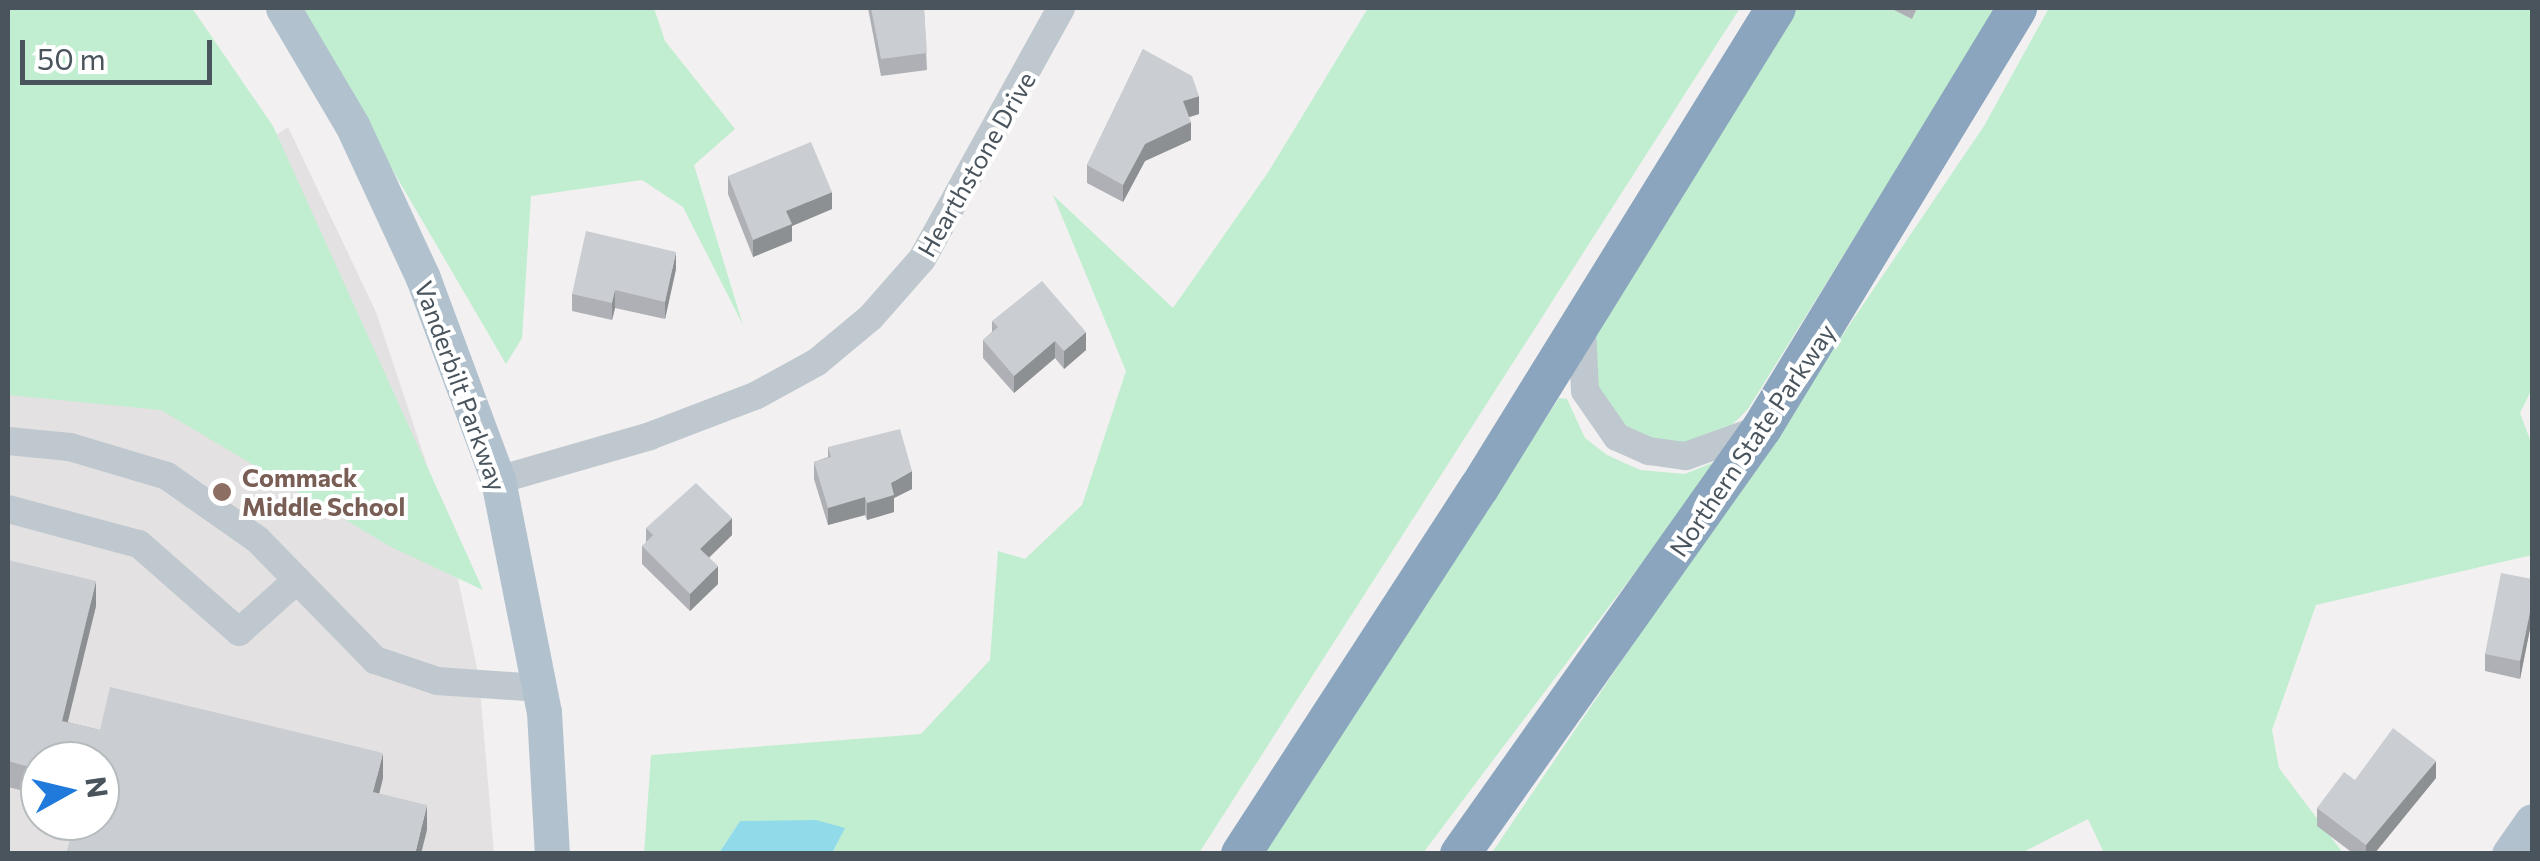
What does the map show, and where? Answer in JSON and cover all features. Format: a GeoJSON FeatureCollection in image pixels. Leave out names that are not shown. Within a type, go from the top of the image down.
{"type":"FeatureCollection","features":[{"type":"Feature","properties":{"kind":"highway"},"geometry":{"type":"LineString","coordinates":[[1241,854],[1582,322],[1776,8]]}},
{"type":"Feature","properties":{"kind":"highway","name":"Northern State Parkway"},"geometry":{"type":"LineString","coordinates":[[1460,854],[1762,428],[2017,8]]}},
{"type":"Feature","properties":{"kind":"main road","name":"Vanderbilt Parkway"},"geometry":{"type":"LineString","coordinates":[[283,8],[353,127],[423,278],[498,480],[539,688],[552,854]]}},
{"type":"Feature","properties":{"kind":"main road"},"geometry":{"type":"LineString","coordinates":[[2510,854],[2532,821]]}},
{"type":"Feature","properties":{"kind":"street","name":"Hearthstone Drive"},"geometry":{"type":"LineString","coordinates":[[498,480],[650,436],[755,396],[830,351],[922,259],[1062,8]]}},
{"type":"Feature","properties":{"kind":"street"},"geometry":{"type":"LineString","coordinates":[[1582,322],[1585,391],[1617,437],[1686,456],[1762,428]]}},
{"type":"Feature","properties":{"kind":"street"},"geometry":{"type":"LineString","coordinates":[[8,441],[70,448],[167,476],[258,540],[375,660],[436,680],[539,688]]}},
{"type":"Feature","properties":{"kind":"street"},"geometry":{"type":"LineString","coordinates":[[8,510],[139,544],[238,632],[296,580]]}},
{"type":"Feature","properties":{"kind":"shaded area","name":"Commack Middle School"},"geometry":{"type":"Polygon","coordinates":[[[288,127],[376,312],[445,519],[479,677],[494,853],[8,854],[8,319],[288,127]]]}},
{"type":"Feature","properties":{"kind":"green space"},"geometry":{"type":"Polygon","coordinates":[[[8,8],[192,8],[273,126],[483,590],[391,547],[161,410],[8,395],[8,8]]]}},
{"type":"Feature","properties":{"kind":"green space"},"geometry":{"type":"Polygon","coordinates":[[[298,8],[654,8],[665,41],[735,129],[694,165],[743,325],[683,207],[642,180],[531,196],[522,338],[506,364],[298,8]]]}},
{"type":"Feature","properties":{"kind":"green space"},"geometry":{"type":"Polygon","coordinates":[[[1368,8],[1740,8],[1199,853],[832,853],[844,828],[740,821],[719,853],[644,854],[651,755],[921,734],[990,660],[998,551],[1025,559],[1082,505],[1126,371],[1053,195],[1173,308],[1269,171],[1368,8]]]}},
{"type":"Feature","properties":{"kind":"green space"},"geometry":{"type":"Polygon","coordinates":[[[1793,8],[1997,8],[1748,409],[1722,435],[1685,449],[1633,436],[1592,378],[1595,337],[1793,8]]]}},
{"type":"Feature","properties":{"kind":"green space"},"geometry":{"type":"Polygon","coordinates":[[[2049,8],[2532,8],[2532,389],[2520,413],[2532,445],[2532,555],[2316,605],[2272,730],[2279,768],[2343,853],[2104,853],[2088,819],[2021,853],[1491,854],[1984,126],[2049,8]]]}},
{"type":"Feature","properties":{"kind":"green space"},"geometry":{"type":"Polygon","coordinates":[[[1559,398],[1567,399],[1585,438],[1607,455],[1640,470],[1685,474],[1712,463],[1709,474],[1423,853],[1262,854],[1559,398]]]}},
{"type":"Feature","properties":{"kind":"water"},"geometry":{"type":"Polygon","coordinates":[[[816,820],[845,828],[832,853],[719,853],[740,821],[816,820]]]}},
{"type":"Feature","properties":{"kind":"building"},"geometry":{"type":"Polygon","coordinates":[[[871,8],[924,8],[927,53],[881,59],[871,8]]]}},
{"type":"Feature","properties":{"kind":"building"},"geometry":{"type":"Polygon","coordinates":[[[1143,49],[1192,76],[1199,96],[1183,101],[1191,122],[1145,144],[1123,185],[1087,165],[1143,49]]]}},
{"type":"Feature","properties":{"kind":"building"},"geometry":{"type":"Polygon","coordinates":[[[811,142],[832,192],[786,211],[792,224],[753,240],[728,176],[811,142]]]}},
{"type":"Feature","properties":{"kind":"building"},"geometry":{"type":"Polygon","coordinates":[[[586,231],[676,252],[665,302],[615,290],[612,303],[572,294],[586,231]]]}},
{"type":"Feature","properties":{"kind":"building"},"geometry":{"type":"Polygon","coordinates":[[[1042,281],[1086,332],[1064,351],[1055,341],[1014,376],[983,340],[998,327],[992,321],[1042,281]]]}},
{"type":"Feature","properties":{"kind":"building"},"geometry":{"type":"Polygon","coordinates":[[[900,429],[912,471],[891,483],[894,495],[867,503],[865,497],[828,508],[814,462],[831,457],[828,447],[900,429]]]}},
{"type":"Feature","properties":{"kind":"building"},"geometry":{"type":"Polygon","coordinates":[[[696,483],[732,518],[700,549],[718,566],[690,594],[642,546],[653,535],[646,528],[696,483]]]}},
{"type":"Feature","properties":{"kind":"building"},"geometry":{"type":"Polygon","coordinates":[[[8,560],[96,581],[62,721],[100,730],[110,687],[383,753],[373,792],[427,805],[415,854],[66,854],[70,841],[120,841],[120,741],[20,741],[20,764],[8,761],[8,560]]]}},
{"type":"Feature","properties":{"kind":"building"},"geometry":{"type":"Polygon","coordinates":[[[2501,573],[2532,579],[2532,602],[2520,661],[2485,654],[2501,573]]]}},
{"type":"Feature","properties":{"kind":"building"},"geometry":{"type":"Polygon","coordinates":[[[2393,728],[2436,761],[2366,845],[2317,808],[2344,772],[2355,780],[2393,728]]]}},
{"type":"Feature","properties":{"kind":"place","name":"Commack Middle School"},"geometry":{"type":"Point","coordinates":[222,492]}}]}
